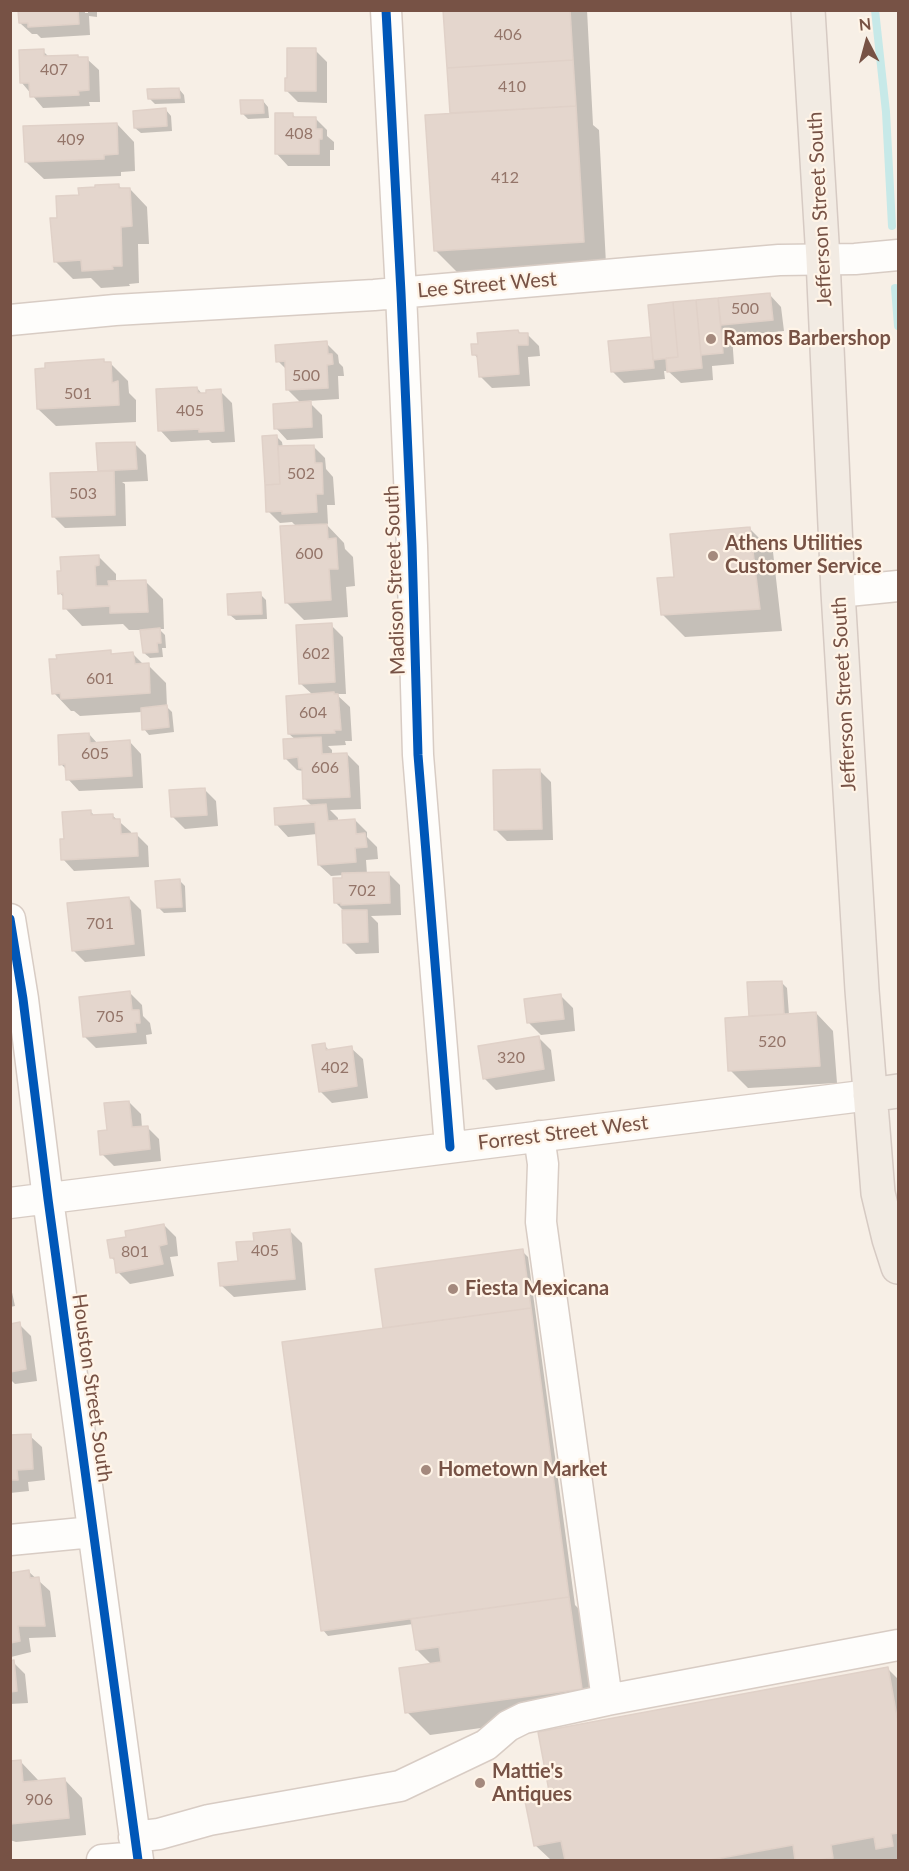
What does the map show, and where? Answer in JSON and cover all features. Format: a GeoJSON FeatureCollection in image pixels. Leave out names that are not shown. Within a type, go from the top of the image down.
{"type":"FeatureCollection","features":[{"type":"Feature","properties":{"kind":"main road","name":"Jefferson Street South"},"geometry":{"type":"LineString","coordinates":[[808,10],[839,259],[838,592],[884,1093],[878,1193],[898,1267]]}},
{"type":"Feature","properties":{"kind":"street","name":"Madison Street South"},"geometry":{"type":"LineString","coordinates":[[386,10],[412,546],[418,755],[450,1147]]}},
{"type":"Feature","properties":{"kind":"street","name":"Lee Street West"},"geometry":{"type":"LineString","coordinates":[[10,320],[115,310],[401,292],[779,260],[898,255]]}},
{"type":"Feature","properties":{"kind":"street"},"geometry":{"type":"LineString","coordinates":[[838,592],[896,586]]}},
{"type":"Feature","properties":{"kind":"street","name":"Houston Street South"},"geometry":{"type":"LineString","coordinates":[[10,920],[23,999],[136,1851]]}},
{"type":"Feature","properties":{"kind":"street","name":"Forrest Street West"},"geometry":{"type":"LineString","coordinates":[[10,1203],[884,1093]]}},
{"type":"Feature","properties":{"kind":"street"},"geometry":{"type":"LineString","coordinates":[[539,1136],[543,1164],[541,1222],[607,1700]]}},
{"type":"Feature","properties":{"kind":"street"},"geometry":{"type":"LineString","coordinates":[[10,1540],[93,1532]]}},
{"type":"Feature","properties":{"kind":"street"},"geometry":{"type":"LineString","coordinates":[[102,1860],[136,1851],[159,1834],[209,1820],[400,1786],[486,1744],[508,1726],[524,1718],[898,1645]]}},
{"type":"Feature","properties":{"kind":"building"},"geometry":{"type":"Polygon","coordinates":[[[18,10],[78,10],[79,24],[28,27],[28,23],[19,23],[18,10]]]}},
{"type":"Feature","properties":{"kind":"building"},"geometry":{"type":"Polygon","coordinates":[[[443,10],[570,10],[573,60],[447,68],[443,10]]]}},
{"type":"Feature","properties":{"kind":"building"},"geometry":{"type":"Polygon","coordinates":[[[287,48],[316,48],[316,91],[285,91],[287,48]]]}},
{"type":"Feature","properties":{"kind":"building"},"geometry":{"type":"Polygon","coordinates":[[[44,49],[44,56],[88,57],[89,90],[78,91],[79,95],[30,97],[29,83],[20,83],[19,50],[44,49]]]}},
{"type":"Feature","properties":{"kind":"building"},"geometry":{"type":"Polygon","coordinates":[[[573,60],[576,106],[450,113],[447,68],[573,60]]]}},
{"type":"Feature","properties":{"kind":"building"},"geometry":{"type":"Polygon","coordinates":[[[179,88],[180,98],[148,99],[147,89],[179,88]]]}},
{"type":"Feature","properties":{"kind":"building"},"geometry":{"type":"Polygon","coordinates":[[[240,100],[263,100],[264,113],[241,114],[240,100]]]}},
{"type":"Feature","properties":{"kind":"building"},"geometry":{"type":"Polygon","coordinates":[[[576,106],[584,242],[434,251],[425,115],[576,106]]]}},
{"type":"Feature","properties":{"kind":"building"},"geometry":{"type":"Polygon","coordinates":[[[166,108],[167,126],[134,128],[133,111],[166,108]]]}},
{"type":"Feature","properties":{"kind":"building"},"geometry":{"type":"Polygon","coordinates":[[[275,113],[293,113],[293,117],[316,117],[316,129],[322,129],[319,154],[275,154],[275,113]]]}},
{"type":"Feature","properties":{"kind":"building"},"geometry":{"type":"Polygon","coordinates":[[[117,123],[118,154],[104,155],[104,159],[25,162],[23,126],[117,123]]]}},
{"type":"Feature","properties":{"kind":"building"},"geometry":{"type":"Polygon","coordinates":[[[119,184],[119,188],[130,188],[132,226],[121,227],[122,266],[112,266],[113,269],[82,271],[81,260],[54,262],[50,218],[57,218],[56,196],[79,195],[78,188],[119,184]]]}},
{"type":"Feature","properties":{"kind":"building"},"geometry":{"type":"Polygon","coordinates":[[[770,293],[773,320],[721,325],[718,298],[770,293]]]}},
{"type":"Feature","properties":{"kind":"building","name":"Ramos Barbershop"},"geometry":{"type":"Polygon","coordinates":[[[718,298],[723,353],[701,355],[696,300],[718,298]]]}},
{"type":"Feature","properties":{"kind":"building"},"geometry":{"type":"Polygon","coordinates":[[[696,300],[702,368],[667,372],[666,358],[678,357],[673,302],[696,300]]]}},
{"type":"Feature","properties":{"kind":"building"},"geometry":{"type":"Polygon","coordinates":[[[673,302],[678,357],[653,360],[648,305],[673,302]]]}},
{"type":"Feature","properties":{"kind":"building"},"geometry":{"type":"Polygon","coordinates":[[[518,330],[519,333],[528,333],[528,345],[517,345],[519,374],[479,377],[477,355],[472,355],[471,344],[478,344],[477,333],[518,330]]]}},
{"type":"Feature","properties":{"kind":"building"},"geometry":{"type":"Polygon","coordinates":[[[651,337],[654,368],[611,372],[608,341],[651,337]]]}},
{"type":"Feature","properties":{"kind":"building"},"geometry":{"type":"Polygon","coordinates":[[[327,341],[328,354],[332,354],[333,364],[327,365],[328,388],[286,390],[285,361],[276,362],[275,345],[327,341]]]}},
{"type":"Feature","properties":{"kind":"building"},"geometry":{"type":"Polygon","coordinates":[[[104,359],[104,362],[111,362],[112,383],[118,381],[119,405],[37,409],[35,369],[45,368],[45,363],[104,359]]]}},
{"type":"Feature","properties":{"kind":"building"},"geometry":{"type":"Polygon","coordinates":[[[197,387],[198,393],[221,389],[224,431],[199,432],[199,429],[158,431],[156,389],[197,387]]]}},
{"type":"Feature","properties":{"kind":"building"},"geometry":{"type":"Polygon","coordinates":[[[311,401],[312,427],[274,429],[273,404],[311,401]]]}},
{"type":"Feature","properties":{"kind":"building"},"geometry":{"type":"Polygon","coordinates":[[[277,435],[280,484],[265,485],[262,436],[277,435]]]}},
{"type":"Feature","properties":{"kind":"building"},"geometry":{"type":"Polygon","coordinates":[[[135,442],[137,469],[98,471],[96,443],[135,442]]]}},
{"type":"Feature","properties":{"kind":"building"},"geometry":{"type":"Polygon","coordinates":[[[314,445],[315,463],[322,463],[323,494],[316,494],[317,512],[282,514],[282,511],[266,512],[265,485],[280,484],[278,446],[314,445]]]}},
{"type":"Feature","properties":{"kind":"building"},"geometry":{"type":"Polygon","coordinates":[[[114,471],[115,515],[52,517],[50,473],[114,471]]]}},
{"type":"Feature","properties":{"kind":"building"},"geometry":{"type":"Polygon","coordinates":[[[327,524],[328,539],[336,538],[338,569],[329,569],[331,600],[285,603],[280,526],[327,524]]]}},
{"type":"Feature","properties":{"kind":"building","name":"Athens Utilities Customer Service"},"geometry":{"type":"Polygon","coordinates":[[[750,527],[760,609],[661,615],[657,578],[674,577],[670,534],[750,527]]]}},
{"type":"Feature","properties":{"kind":"building"},"geometry":{"type":"Polygon","coordinates":[[[99,555],[99,565],[95,566],[96,586],[109,586],[108,581],[146,580],[148,612],[110,613],[110,606],[63,609],[63,593],[58,594],[57,571],[61,571],[60,557],[99,555]]]}},
{"type":"Feature","properties":{"kind":"building"},"geometry":{"type":"Polygon","coordinates":[[[261,592],[262,614],[228,615],[227,594],[261,592]]]}},
{"type":"Feature","properties":{"kind":"building"},"geometry":{"type":"Polygon","coordinates":[[[332,623],[335,682],[299,684],[296,625],[332,623]]]}},
{"type":"Feature","properties":{"kind":"building"},"geometry":{"type":"Polygon","coordinates":[[[160,628],[161,643],[157,643],[158,652],[143,653],[140,630],[160,628]]]}},
{"type":"Feature","properties":{"kind":"building"},"geometry":{"type":"Polygon","coordinates":[[[111,650],[111,654],[133,652],[135,664],[149,663],[150,693],[61,699],[60,693],[52,694],[49,659],[57,659],[56,655],[111,650]]]}},
{"type":"Feature","properties":{"kind":"building"},"geometry":{"type":"Polygon","coordinates":[[[334,692],[338,694],[341,730],[334,730],[335,733],[288,734],[286,696],[334,692]]]}},
{"type":"Feature","properties":{"kind":"building"},"geometry":{"type":"Polygon","coordinates":[[[167,705],[169,727],[142,730],[141,708],[167,705]]]}},
{"type":"Feature","properties":{"kind":"building"},"geometry":{"type":"Polygon","coordinates":[[[89,733],[90,743],[130,740],[132,776],[66,780],[65,764],[59,765],[58,735],[89,733]]]}},
{"type":"Feature","properties":{"kind":"building"},"geometry":{"type":"Polygon","coordinates":[[[321,737],[322,754],[347,753],[350,797],[303,799],[302,768],[299,768],[298,757],[284,759],[283,739],[321,737]]]}},
{"type":"Feature","properties":{"kind":"building"},"geometry":{"type":"Polygon","coordinates":[[[540,769],[542,829],[494,830],[493,770],[540,769]]]}},
{"type":"Feature","properties":{"kind":"building"},"geometry":{"type":"Polygon","coordinates":[[[205,788],[207,815],[171,817],[169,790],[205,788]]]}},
{"type":"Feature","properties":{"kind":"building"},"geometry":{"type":"Polygon","coordinates":[[[326,804],[328,821],[355,819],[356,834],[365,833],[367,847],[355,848],[356,862],[318,865],[315,822],[275,825],[274,808],[326,804]]]}},
{"type":"Feature","properties":{"kind":"building"},"geometry":{"type":"Polygon","coordinates":[[[91,810],[91,815],[113,814],[113,819],[120,819],[121,834],[137,833],[138,856],[61,860],[60,839],[64,839],[62,812],[91,810]]]}},
{"type":"Feature","properties":{"kind":"building"},"geometry":{"type":"Polygon","coordinates":[[[389,872],[390,903],[341,905],[341,903],[334,903],[333,878],[342,878],[342,873],[389,872]]]}},
{"type":"Feature","properties":{"kind":"building"},"geometry":{"type":"Polygon","coordinates":[[[180,879],[182,907],[157,908],[155,881],[180,879]]]}},
{"type":"Feature","properties":{"kind":"building"},"geometry":{"type":"Polygon","coordinates":[[[129,897],[134,944],[72,951],[67,903],[129,897]]]}},
{"type":"Feature","properties":{"kind":"building"},"geometry":{"type":"Polygon","coordinates":[[[342,910],[367,910],[368,942],[343,943],[342,910]]]}},
{"type":"Feature","properties":{"kind":"building"},"geometry":{"type":"Polygon","coordinates":[[[782,981],[784,1014],[749,1016],[747,982],[782,981]]]}},
{"type":"Feature","properties":{"kind":"building"},"geometry":{"type":"Polygon","coordinates":[[[130,991],[132,1010],[139,1010],[140,1023],[135,1023],[136,1032],[83,1037],[79,997],[130,991]]]}},
{"type":"Feature","properties":{"kind":"building"},"geometry":{"type":"Polygon","coordinates":[[[561,994],[564,1019],[527,1023],[524,999],[561,994]]]}},
{"type":"Feature","properties":{"kind":"building"},"geometry":{"type":"Polygon","coordinates":[[[816,1012],[820,1066],[728,1071],[725,1018],[816,1012]]]}},
{"type":"Feature","properties":{"kind":"building"},"geometry":{"type":"Polygon","coordinates":[[[539,1036],[544,1069],[483,1079],[478,1046],[539,1036]]]}},
{"type":"Feature","properties":{"kind":"building"},"geometry":{"type":"Polygon","coordinates":[[[325,1043],[326,1050],[352,1046],[357,1086],[319,1092],[312,1045],[325,1043]]]}},
{"type":"Feature","properties":{"kind":"building"},"geometry":{"type":"Polygon","coordinates":[[[129,1101],[132,1127],[148,1126],[150,1149],[100,1155],[98,1131],[107,1130],[104,1103],[129,1101]]]}},
{"type":"Feature","properties":{"kind":"building"},"geometry":{"type":"Polygon","coordinates":[[[164,1224],[167,1244],[159,1246],[163,1264],[116,1273],[114,1258],[110,1258],[107,1240],[126,1237],[125,1231],[164,1224]]]}},
{"type":"Feature","properties":{"kind":"building"},"geometry":{"type":"Polygon","coordinates":[[[290,1229],[295,1279],[220,1286],[218,1263],[238,1261],[236,1242],[254,1241],[253,1233],[290,1229]]]}},
{"type":"Feature","properties":{"kind":"building","name":"Fiesta Mexicana"},"geometry":{"type":"Polygon","coordinates":[[[523,1249],[531,1308],[383,1328],[375,1269],[523,1249]]]}},
{"type":"Feature","properties":{"kind":"building","name":"Hometown Market"},"geometry":{"type":"Polygon","coordinates":[[[531,1308],[569,1597],[321,1631],[282,1342],[531,1308]]]}},
{"type":"Feature","properties":{"kind":"building"},"geometry":{"type":"Polygon","coordinates":[[[20,1322],[26,1369],[10,1372],[10,1324],[20,1322]]]}},
{"type":"Feature","properties":{"kind":"building"},"geometry":{"type":"Polygon","coordinates":[[[31,1434],[33,1469],[17,1470],[18,1480],[10,1480],[10,1435],[31,1434]]]}},
{"type":"Feature","properties":{"kind":"building"},"geometry":{"type":"Polygon","coordinates":[[[29,1570],[30,1578],[39,1577],[45,1626],[18,1626],[20,1641],[10,1643],[10,1573],[29,1570]]]}},
{"type":"Feature","properties":{"kind":"building"},"geometry":{"type":"Polygon","coordinates":[[[569,1597],[582,1689],[405,1713],[399,1668],[441,1662],[439,1647],[416,1650],[411,1619],[569,1597]]]}},
{"type":"Feature","properties":{"kind":"building"},"geometry":{"type":"Polygon","coordinates":[[[14,1660],[17,1691],[10,1692],[10,1661],[14,1660]]]}},
{"type":"Feature","properties":{"kind":"building"},"geometry":{"type":"Polygon","coordinates":[[[888,1667],[898,1723],[898,1833],[891,1834],[893,1846],[876,1849],[874,1837],[831,1845],[833,1858],[818,1860],[795,1860],[793,1845],[710,1860],[565,1860],[561,1841],[534,1846],[524,1796],[549,1791],[538,1732],[888,1667]]]}},
{"type":"Feature","properties":{"kind":"building"},"geometry":{"type":"Polygon","coordinates":[[[21,1760],[23,1782],[65,1778],[69,1818],[10,1824],[10,1761],[21,1760]]]}},
{"type":"Feature","properties":{"kind":"waterway"},"geometry":{"type":"LineString","coordinates":[[875,10],[886,112],[892,226]]}},
{"type":"Feature","properties":{"kind":"waterway"},"geometry":{"type":"LineString","coordinates":[[895,288],[898,326]]}},
{"type":"Feature","properties":{"kind":"cycle path"},"geometry":{"type":"LineString","coordinates":[[386,10],[412,546],[418,755],[450,1147]]}},
{"type":"Feature","properties":{"kind":"cycle path"},"geometry":{"type":"LineString","coordinates":[[10,919],[23,999],[138,1860]]}},
{"type":"Feature","properties":{"kind":"place","name":"Ramos Barbershop"},"geometry":{"type":"Point","coordinates":[711,339]}},
{"type":"Feature","properties":{"kind":"place","name":"Athens Utilities Customer Service"},"geometry":{"type":"Point","coordinates":[713,556]}},
{"type":"Feature","properties":{"kind":"place","name":"Fiesta Mexicana"},"geometry":{"type":"Point","coordinates":[453,1289]}},
{"type":"Feature","properties":{"kind":"place","name":"Hometown Market"},"geometry":{"type":"Point","coordinates":[426,1470]}},
{"type":"Feature","properties":{"kind":"place","name":"Mattie's Antiques"},"geometry":{"type":"Point","coordinates":[480,1783]}}]}
